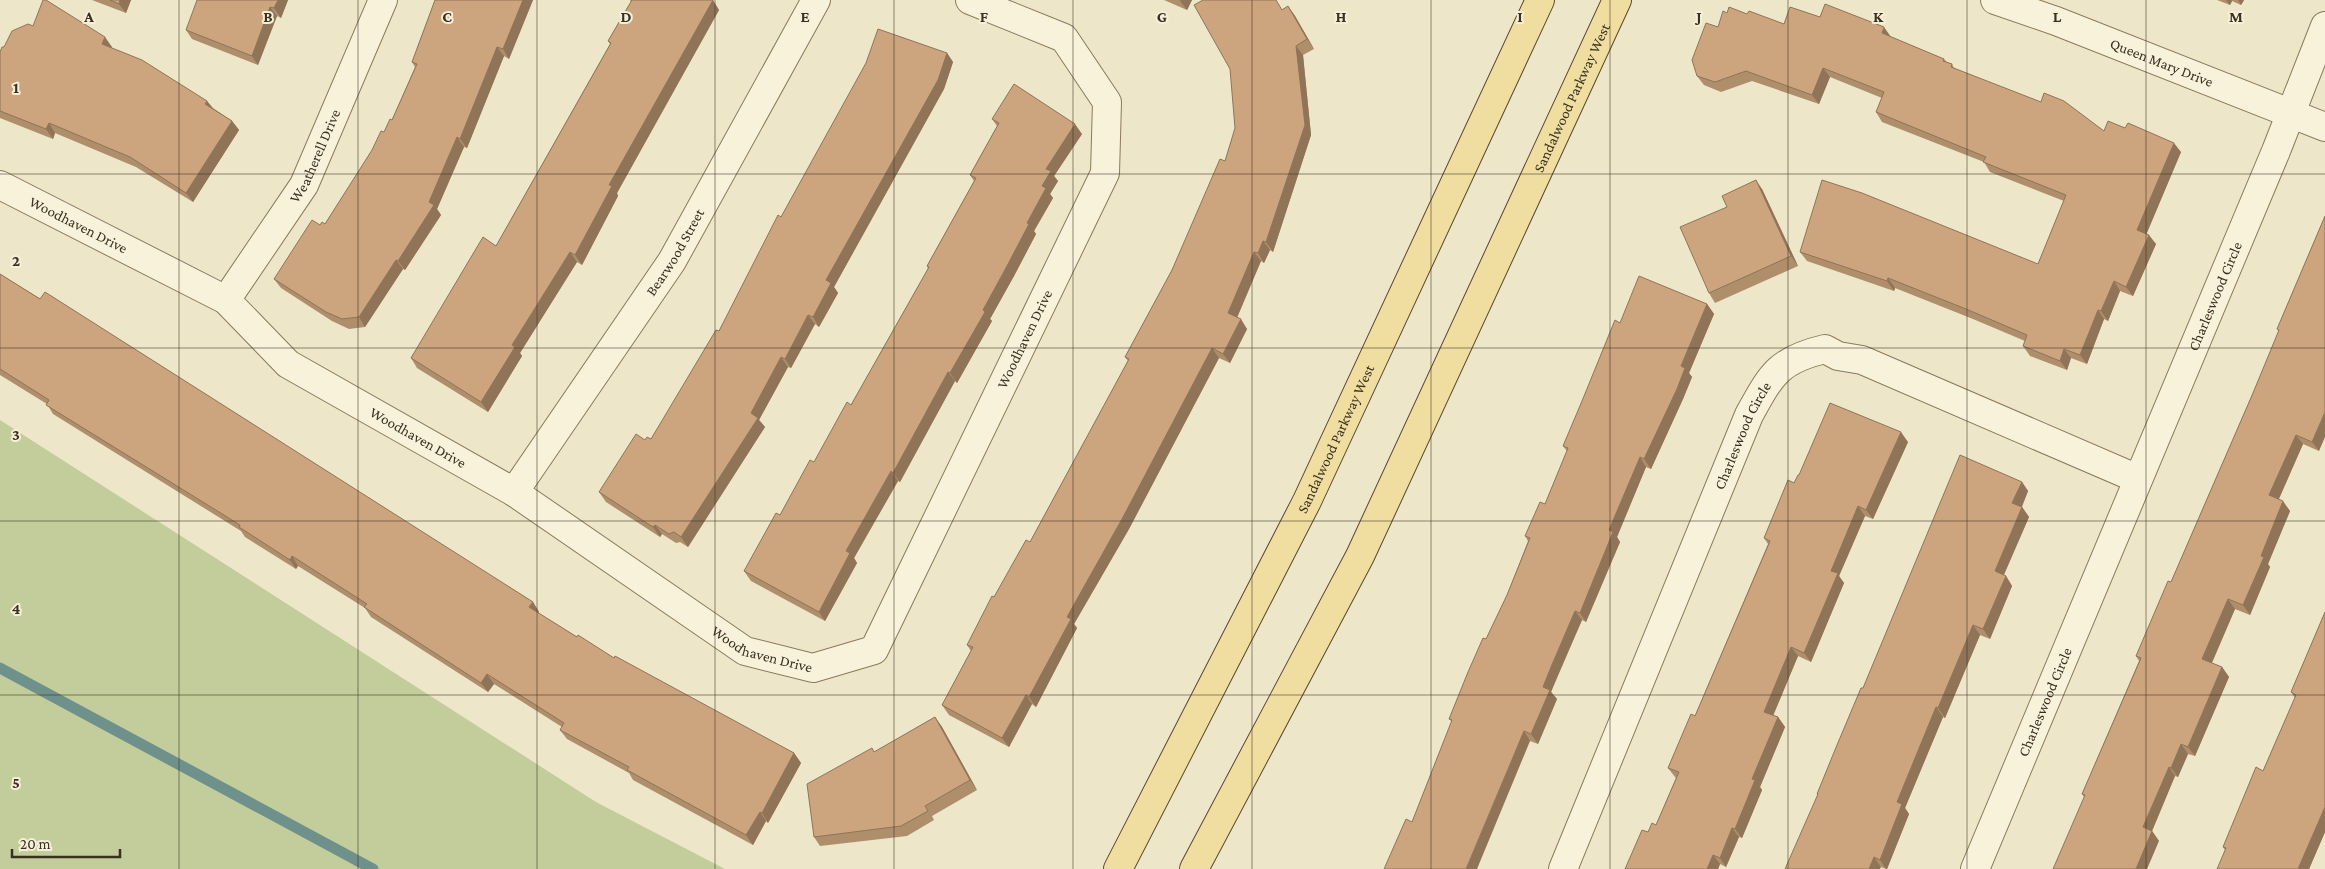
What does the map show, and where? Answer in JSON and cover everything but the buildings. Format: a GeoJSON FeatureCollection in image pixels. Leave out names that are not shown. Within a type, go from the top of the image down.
{"type":"FeatureCollection","features":[{"type":"Feature","properties":{"kind":"main road","name":"Sandalwood Parkway West"},"geometry":{"type":"LineString","coordinates":[[1118,869],[1307,501],[1540,0]]}},
{"type":"Feature","properties":{"kind":"main road","name":"Sandalwood Parkway West"},"geometry":{"type":"LineString","coordinates":[[1194,869],[1360,556],[1617,0]]}},
{"type":"Feature","properties":{"kind":"street","name":"Weatherell Drive"},"geometry":{"type":"LineString","coordinates":[[226,300],[304,185],[383,0]]}},
{"type":"Feature","properties":{"kind":"street","name":"Bearwood Street"},"geometry":{"type":"LineString","coordinates":[[514,492],[672,261],[816,0]]}},
{"type":"Feature","properties":{"kind":"street","name":"Woodhaven Drive"},"geometry":{"type":"LineString","coordinates":[[0,185],[226,300],[288,364],[514,492],[745,651],[813,668],[874,650],[1105,173],[1107,102],[1064,38],[970,0]]}},
{"type":"Feature","properties":{"kind":"street","name":"Queen Mary Drive"},"geometry":{"type":"LineString","coordinates":[[1995,0],[2065,25],[2325,127]]}},
{"type":"Feature","properties":{"kind":"street","name":"Charleswood Circle"},"geometry":{"type":"LineString","coordinates":[[1975,869],[2291,114],[2325,26]]}},
{"type":"Feature","properties":{"kind":"street","name":"Charleswood Circle"},"geometry":{"type":"LineString","coordinates":[[1563,869],[1749,415],[1768,382],[1780,367],[1799,356],[1825,349],[1838,356],[1862,360],[2138,479]]}},
{"type":"Feature","properties":{"kind":"green space"},"geometry":{"type":"Polygon","coordinates":[[[0,420],[596,802],[725,869],[0,869],[0,420]]]}},
{"type":"Feature","properties":{"kind":"waterway"},"geometry":{"type":"LineString","coordinates":[[0,668],[373,869]]}}]}
